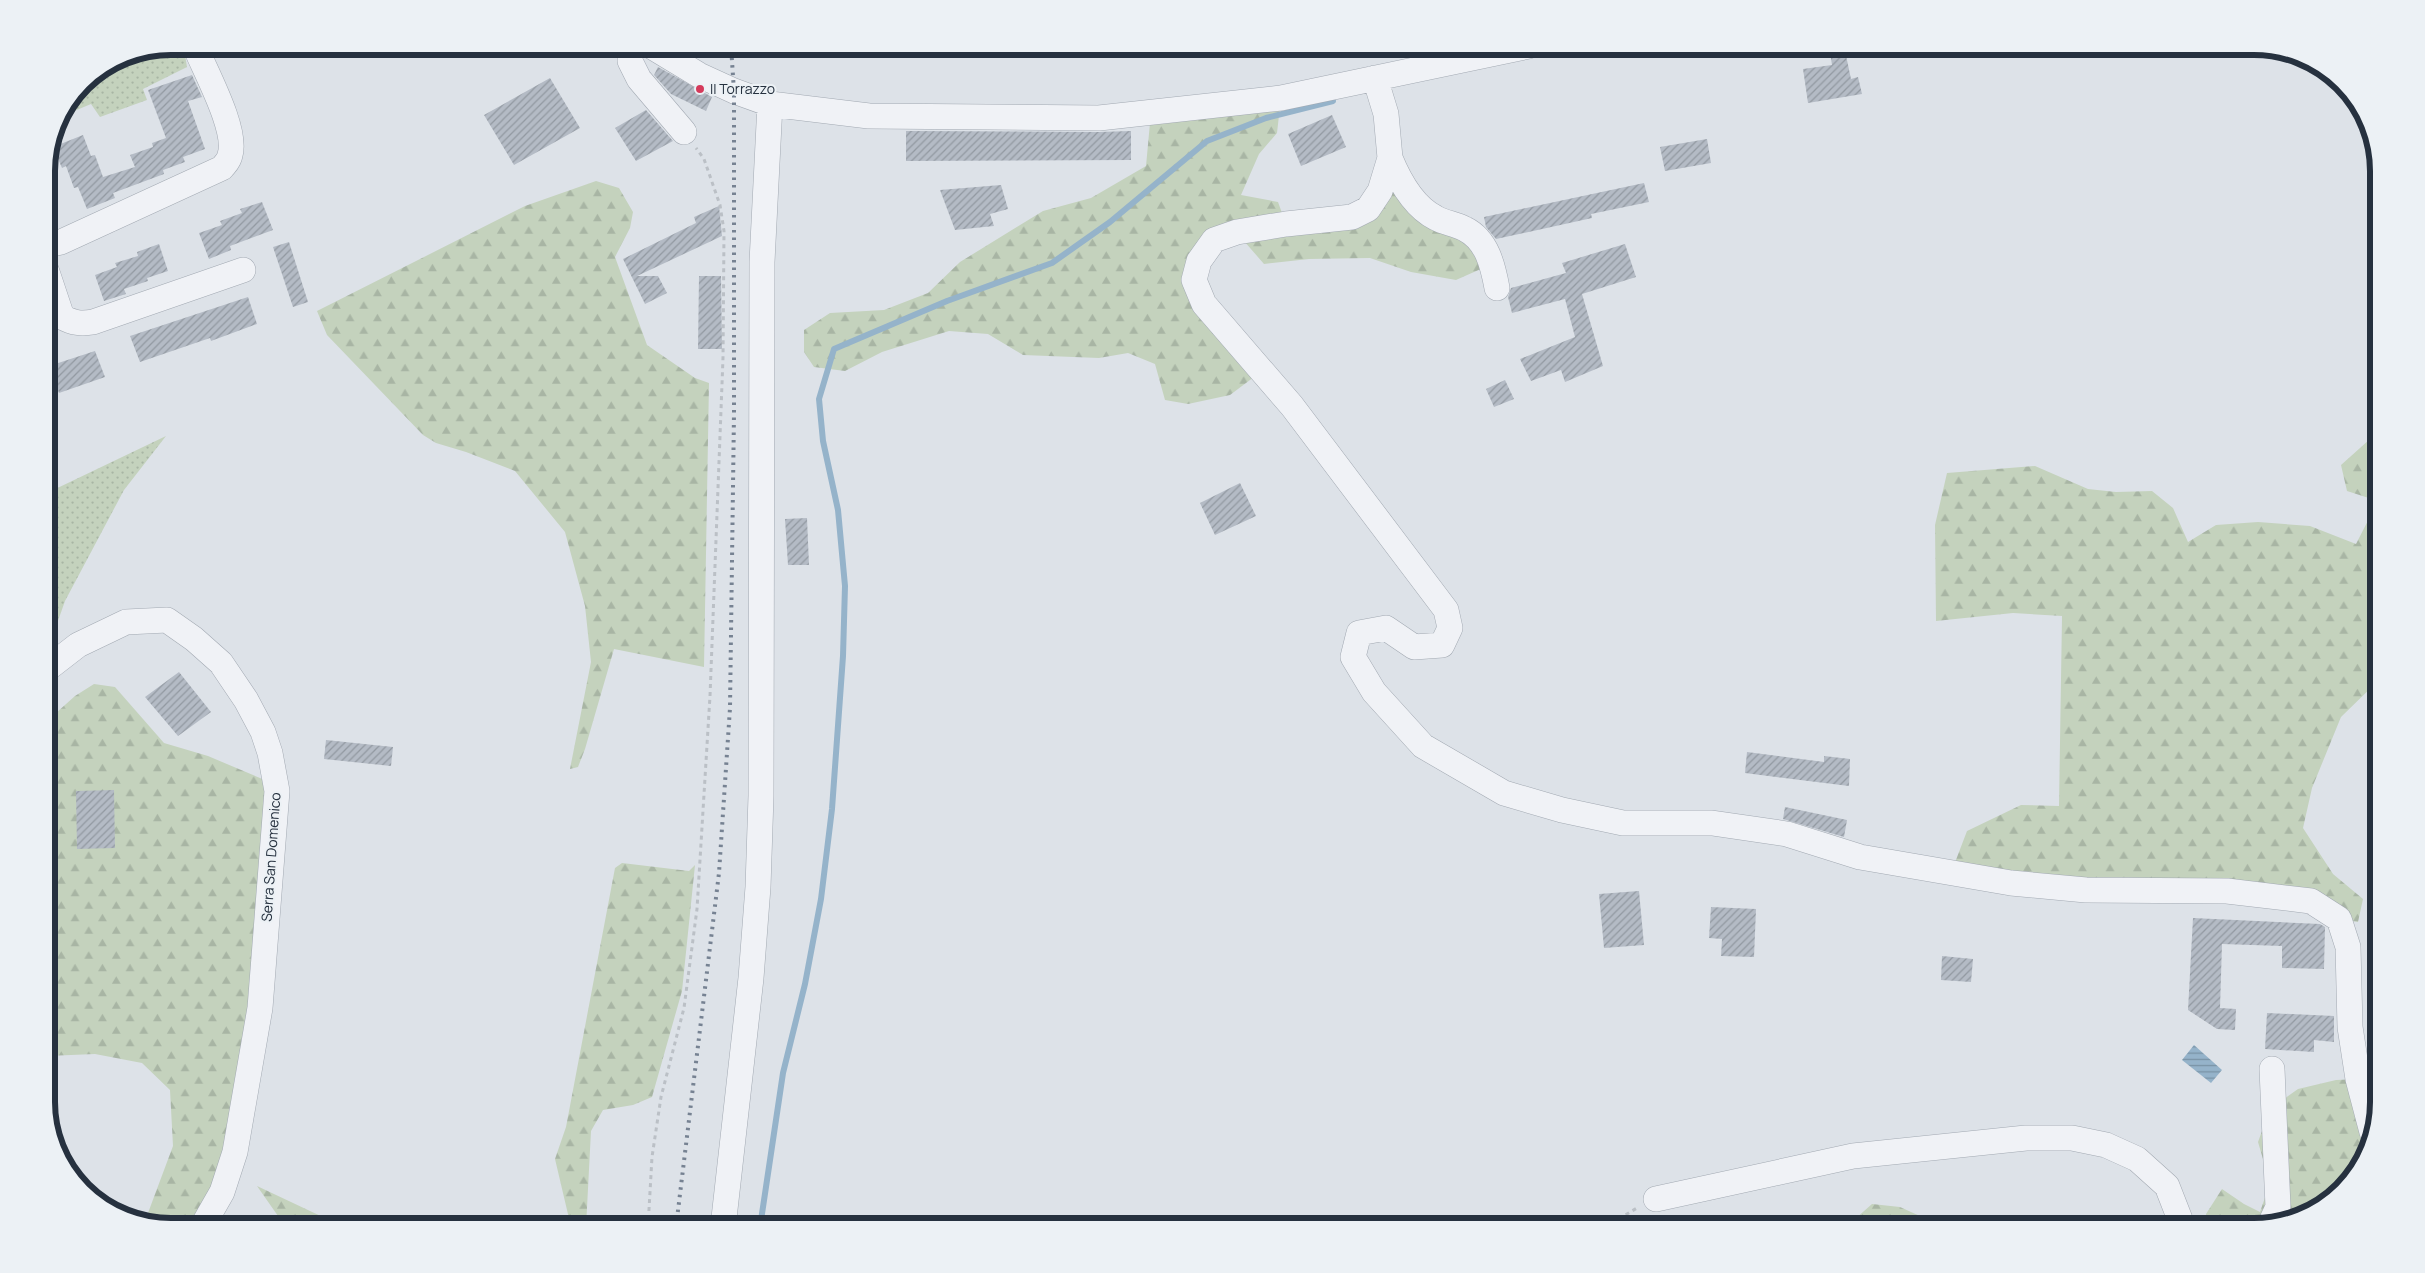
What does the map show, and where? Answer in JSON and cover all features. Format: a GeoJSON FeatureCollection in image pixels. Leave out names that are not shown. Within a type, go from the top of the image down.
{"type":"FeatureCollection","features":[{"type":"Feature","properties":{"kind":"street"},"geometry":{"type":"LineString","coordinates":[[55,243],[222,168],[228,161],[231,154],[229,126],[199,55]]}},
{"type":"Feature","properties":{"kind":"street"},"geometry":{"type":"LineString","coordinates":[[630,55],[630,61],[639,78],[684,132]]}},
{"type":"Feature","properties":{"kind":"street"},"geometry":{"type":"LineString","coordinates":[[666,55],[699,75],[734,91],[770,104],[869,116],[1099,118],[1281,98],[1485,55]]}},
{"type":"Feature","properties":{"kind":"street"},"geometry":{"type":"LineString","coordinates":[[1375,78],[1386,114],[1390,158],[1399,178],[1416,200],[1436,218],[1467,230],[1480,241],[1492,264],[1497,288]]}},
{"type":"Feature","properties":{"kind":"street"},"geometry":{"type":"LineString","coordinates":[[724,1218],[750,988],[758,887],[761,796],[762,262],[770,104]]}},
{"type":"Feature","properties":{"kind":"street"},"geometry":{"type":"LineString","coordinates":[[1390,158],[1380,191],[1368,209],[1352,217],[1286,224],[1237,232],[1214,240],[1199,261],[1194,280],[1204,304],[1292,406],[1446,610],[1450,628],[1442,645],[1414,647],[1386,628],[1358,633],[1353,658],[1374,692],[1423,746],[1504,793],[1562,810],[1623,823],[1712,822],[1787,834],[1860,857],[2011,882],[2086,890],[2227,891],[2311,901],[2339,920],[2348,947],[2350,1028],[2358,1079],[2369,1119]]}},
{"type":"Feature","properties":{"kind":"street"},"geometry":{"type":"LineString","coordinates":[[55,314],[71,322],[93,322],[242,270]]}},
{"type":"Feature","properties":{"kind":"street","name":"Serra San Domenico"},"geometry":{"type":"LineString","coordinates":[[55,662],[78,645],[126,622],[167,620],[194,639],[221,663],[246,700],[263,732],[270,753],[277,791],[260,1008],[235,1152],[222,1192],[207,1218]]}},
{"type":"Feature","properties":{"kind":"street"},"geometry":{"type":"LineString","coordinates":[[2272,1069],[2278,1207],[2274,1216]]}},
{"type":"Feature","properties":{"kind":"street"},"geometry":{"type":"LineString","coordinates":[[1656,1199],[1853,1156],[2026,1138],[2072,1138],[2106,1145],[2137,1159],[2167,1186],[2179,1218]]}},
{"type":"Feature","properties":{"kind":"path"},"geometry":{"type":"LineString","coordinates":[[649,1218],[652,1157],[661,1096],[684,1008],[697,909],[710,696],[723,358],[724,231],[720,205],[704,159],[684,132]]}},
{"type":"Feature","properties":{"kind":"path"},"geometry":{"type":"LineString","coordinates":[[1621,1218],[1656,1199]]}},
{"type":"Feature","properties":{"kind":"green space"},"geometry":{"type":"Polygon","coordinates":[[[185,55],[187,67],[143,89],[147,100],[100,117],[91,104],[72,112],[89,89],[120,67],[134,61],[156,56],[185,55]]]}},
{"type":"Feature","properties":{"kind":"green space"},"geometry":{"type":"Polygon","coordinates":[[[1281,98],[1277,133],[1259,154],[1241,195],[1278,202],[1286,224],[1352,217],[1390,158],[1492,264],[1456,280],[1411,272],[1370,258],[1309,259],[1264,264],[1237,233],[1194,280],[1262,371],[1230,395],[1188,404],[1165,400],[1155,364],[1128,353],[1099,358],[1023,355],[988,334],[949,331],[882,352],[845,371],[814,367],[804,352],[804,330],[830,313],[884,310],[928,293],[960,262],[1043,211],[1091,198],[1146,166],[1151,112],[1281,98]]]}},
{"type":"Feature","properties":{"kind":"green space"},"geometry":{"type":"Polygon","coordinates":[[[596,181],[619,188],[633,212],[630,228],[615,257],[647,345],[695,378],[709,383],[704,667],[614,649],[585,749],[578,767],[570,769],[591,662],[585,606],[565,532],[515,471],[466,452],[436,443],[423,435],[327,335],[317,311],[525,206],[596,181]]]}},
{"type":"Feature","properties":{"kind":"green space"},"geometry":{"type":"Polygon","coordinates":[[[166,436],[124,490],[65,601],[55,629],[55,489],[166,436]]]}},
{"type":"Feature","properties":{"kind":"green space"},"geometry":{"type":"Polygon","coordinates":[[[2370,439],[2370,498],[2347,491],[2341,465],[2370,439]]]}},
{"type":"Feature","properties":{"kind":"green space"},"geometry":{"type":"Polygon","coordinates":[[[2035,466],[2088,489],[2116,492],[2152,491],[2173,508],[2188,542],[2216,525],[2258,522],[2310,526],[2356,544],[2370,517],[2370,689],[2341,717],[2312,788],[2303,828],[2333,874],[2363,899],[2358,922],[2339,919],[2311,901],[1951,873],[1967,831],[2021,805],[2059,806],[2062,616],[2013,613],[1936,621],[1935,525],[1947,473],[2035,466]]]}},
{"type":"Feature","properties":{"kind":"green space"},"geometry":{"type":"Polygon","coordinates":[[[94,684],[115,687],[164,743],[208,756],[267,781],[246,1048],[213,1197],[198,1218],[164,1218],[147,1215],[173,1146],[170,1090],[142,1063],[95,1054],[55,1056],[55,714],[75,696],[94,684]]]}},
{"type":"Feature","properties":{"kind":"green space"},"geometry":{"type":"Polygon","coordinates":[[[622,863],[689,871],[695,865],[682,991],[652,1097],[633,1105],[603,1110],[591,1131],[586,1218],[569,1218],[555,1159],[566,1127],[615,868],[622,863]]]}},
{"type":"Feature","properties":{"kind":"green space"},"geometry":{"type":"Polygon","coordinates":[[[2358,1079],[2369,1119],[2364,1139],[2358,1153],[2341,1178],[2312,1202],[2284,1214],[2254,1218],[2206,1218],[2206,1214],[2222,1189],[2260,1212],[2270,1183],[2258,1142],[2270,1109],[2298,1089],[2336,1080],[2358,1079]]]}},
{"type":"Feature","properties":{"kind":"green space"},"geometry":{"type":"Polygon","coordinates":[[[257,1186],[325,1218],[280,1218],[257,1186]]]}},
{"type":"Feature","properties":{"kind":"green space"},"geometry":{"type":"Polygon","coordinates":[[[1872,1204],[1900,1207],[1924,1218],[1856,1218],[1872,1204]]]}},
{"type":"Feature","properties":{"kind":"water"},"geometry":{"type":"Polygon","coordinates":[[[2194,1045],[2222,1070],[2211,1083],[2182,1060],[2194,1045]]]}},
{"type":"Feature","properties":{"kind":"building"},"geometry":{"type":"Polygon","coordinates":[[[1830,55],[1846,55],[1851,79],[1858,77],[1862,94],[1808,103],[1803,69],[1832,65],[1830,55]]]}},
{"type":"Feature","properties":{"kind":"building"},"geometry":{"type":"Polygon","coordinates":[[[658,67],[712,97],[706,111],[671,94],[654,75],[658,67]]]}},
{"type":"Feature","properties":{"kind":"building"},"geometry":{"type":"Polygon","coordinates":[[[192,75],[202,97],[188,101],[205,149],[183,157],[185,162],[163,170],[164,174],[113,193],[115,198],[87,209],[78,187],[74,188],[66,166],[62,168],[56,155],[58,145],[83,135],[91,156],[95,155],[103,177],[135,167],[130,155],[153,147],[152,143],[166,138],[148,90],[192,75]]]}},
{"type":"Feature","properties":{"kind":"building"},"geometry":{"type":"Polygon","coordinates":[[[550,78],[580,128],[514,165],[484,115],[550,78]]]}},
{"type":"Feature","properties":{"kind":"building"},"geometry":{"type":"Polygon","coordinates":[[[646,110],[673,141],[636,161],[615,128],[646,110]]]}},
{"type":"Feature","properties":{"kind":"building"},"geometry":{"type":"Polygon","coordinates":[[[1332,115],[1346,147],[1301,166],[1288,134],[1332,115]]]}},
{"type":"Feature","properties":{"kind":"building"},"geometry":{"type":"Polygon","coordinates":[[[906,131],[1131,131],[1131,160],[906,161],[906,131]]]}},
{"type":"Feature","properties":{"kind":"building"},"geometry":{"type":"Polygon","coordinates":[[[1707,139],[1711,163],[1665,171],[1660,147],[1707,139]]]}},
{"type":"Feature","properties":{"kind":"building"},"geometry":{"type":"Polygon","coordinates":[[[1644,183],[1649,202],[1591,214],[1592,218],[1496,239],[1486,227],[1484,217],[1644,183]]]}},
{"type":"Feature","properties":{"kind":"building"},"geometry":{"type":"Polygon","coordinates":[[[1001,185],[1008,209],[990,214],[994,226],[955,230],[940,190],[1001,185]]]}},
{"type":"Feature","properties":{"kind":"building"},"geometry":{"type":"Polygon","coordinates":[[[262,202],[273,230],[230,246],[231,250],[209,259],[199,233],[222,225],[220,221],[242,213],[240,209],[262,202]]]}},
{"type":"Feature","properties":{"kind":"building"},"geometry":{"type":"Polygon","coordinates":[[[719,206],[722,236],[637,276],[658,276],[667,293],[645,304],[623,259],[696,223],[694,217],[719,206]]]}},
{"type":"Feature","properties":{"kind":"building"},"geometry":{"type":"Polygon","coordinates":[[[289,242],[308,302],[293,307],[273,247],[289,242]]]}},
{"type":"Feature","properties":{"kind":"building"},"geometry":{"type":"Polygon","coordinates":[[[159,244],[168,271],[147,278],[148,281],[124,289],[126,294],[104,301],[95,275],[117,267],[115,263],[138,256],[137,252],[159,244]]]}},
{"type":"Feature","properties":{"kind":"building"},"geometry":{"type":"Polygon","coordinates":[[[1625,244],[1636,277],[1582,294],[1603,366],[1565,382],[1561,370],[1531,381],[1520,359],[1575,337],[1565,299],[1512,313],[1508,297],[1511,288],[1566,273],[1562,263],[1625,244]]]}},
{"type":"Feature","properties":{"kind":"building"},"geometry":{"type":"Polygon","coordinates":[[[699,276],[721,276],[722,349],[698,349],[699,276]]]}},
{"type":"Feature","properties":{"kind":"building"},"geometry":{"type":"Polygon","coordinates":[[[248,297],[257,324],[211,341],[210,338],[140,362],[130,336],[248,297]]]}},
{"type":"Feature","properties":{"kind":"building"},"geometry":{"type":"Polygon","coordinates":[[[95,351],[105,377],[59,393],[55,382],[55,364],[95,351]]]}},
{"type":"Feature","properties":{"kind":"building"},"geometry":{"type":"Polygon","coordinates":[[[1505,380],[1514,399],[1494,407],[1486,389],[1505,380]]]}},
{"type":"Feature","properties":{"kind":"building"},"geometry":{"type":"Polygon","coordinates":[[[1240,483],[1256,516],[1215,535],[1200,503],[1240,483]]]}},
{"type":"Feature","properties":{"kind":"building"},"geometry":{"type":"Polygon","coordinates":[[[807,518],[809,565],[788,565],[785,519],[807,518]]]}},
{"type":"Feature","properties":{"kind":"building"},"geometry":{"type":"Polygon","coordinates":[[[179,672],[211,712],[178,736],[145,697],[179,672]]]}},
{"type":"Feature","properties":{"kind":"building"},"geometry":{"type":"Polygon","coordinates":[[[326,740],[393,747],[391,766],[324,759],[326,740]]]}},
{"type":"Feature","properties":{"kind":"building"},"geometry":{"type":"Polygon","coordinates":[[[1747,752],[1824,762],[1824,756],[1850,759],[1849,786],[1745,773],[1747,752]]]}},
{"type":"Feature","properties":{"kind":"building"},"geometry":{"type":"Polygon","coordinates":[[[114,790],[115,848],[77,849],[76,791],[114,790]]]}},
{"type":"Feature","properties":{"kind":"building"},"geometry":{"type":"Polygon","coordinates":[[[1785,807],[1847,820],[1844,837],[1783,819],[1785,807]]]}},
{"type":"Feature","properties":{"kind":"building"},"geometry":{"type":"Polygon","coordinates":[[[1639,891],[1644,945],[1604,948],[1599,894],[1639,891]]]}},
{"type":"Feature","properties":{"kind":"building"},"geometry":{"type":"Polygon","coordinates":[[[1711,907],[1756,909],[1754,957],[1721,956],[1722,939],[1709,938],[1711,907]]]}},
{"type":"Feature","properties":{"kind":"building"},"geometry":{"type":"Polygon","coordinates":[[[2193,918],[2320,924],[2325,927],[2324,969],[2282,968],[2282,946],[2222,944],[2220,1008],[2236,1009],[2235,1030],[2217,1029],[2188,1010],[2193,918]]]}},
{"type":"Feature","properties":{"kind":"building"},"geometry":{"type":"Polygon","coordinates":[[[1942,956],[1973,959],[1971,982],[1941,980],[1942,956]]]}},
{"type":"Feature","properties":{"kind":"building"},"geometry":{"type":"Polygon","coordinates":[[[2267,1013],[2334,1016],[2334,1042],[2314,1040],[2314,1052],[2265,1049],[2267,1013]]]}},
{"type":"Feature","properties":{"kind":"waterway"},"geometry":{"type":"LineString","coordinates":[[761,1218],[783,1073],[805,984],[821,899],[832,809],[843,656],[845,586],[838,510],[823,441],[819,399],[834,349],[947,301],[1052,263],[1110,222],[1207,141],[1266,118],[1333,101]]}},
{"type":"Feature","properties":{"kind":"railway"},"geometry":{"type":"LineString","coordinates":[[677,1218],[719,873],[730,708],[734,413],[734,91],[732,55]]}},
{"type":"Feature","properties":{"kind":"place","name":"Il Torrazzo"},"geometry":{"type":"Point","coordinates":[700,89]}}]}
